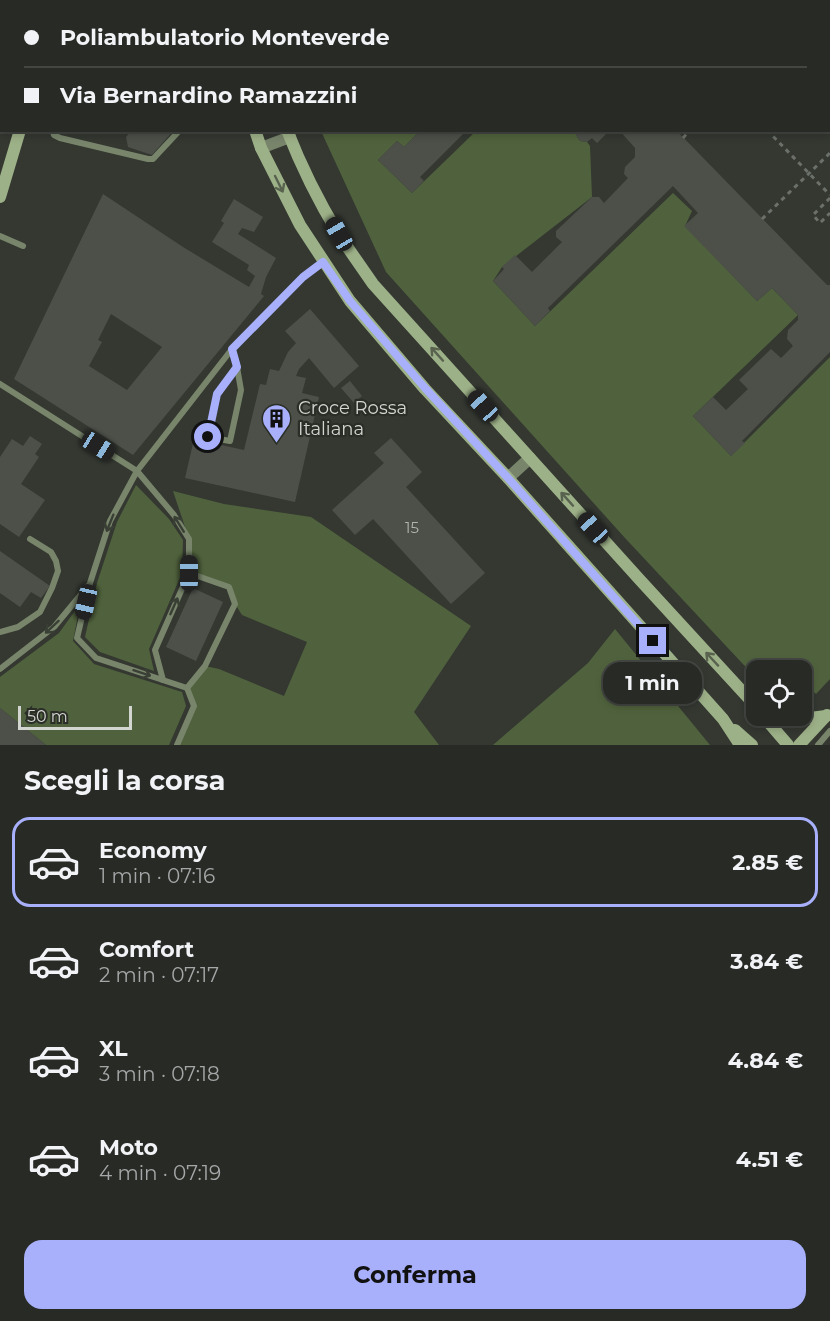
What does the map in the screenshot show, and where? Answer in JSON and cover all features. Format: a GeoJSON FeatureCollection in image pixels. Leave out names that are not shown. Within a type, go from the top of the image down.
{"type":"FeatureCollection","features":[{"type":"Feature","properties":{"kind":"street"},"geometry":{"type":"LineString","coordinates":[[0,197],[2,181],[19,132]]}},
{"type":"Feature","properties":{"kind":"street"},"geometry":{"type":"LineString","coordinates":[[256,132],[261,148],[300,225],[350,301],[425,388],[723,720],[740,745]]}},
{"type":"Feature","properties":{"kind":"street"},"geometry":{"type":"LineString","coordinates":[[261,148],[289,134],[309,180],[334,225],[373,284],[746,695]]}},
{"type":"Feature","properties":{"kind":"street"},"geometry":{"type":"LineString","coordinates":[[508,478],[530,458]]}},
{"type":"Feature","properties":{"kind":"street"},"geometry":{"type":"LineString","coordinates":[[812,717],[828,714]]}},
{"type":"Feature","properties":{"kind":"street"},"geometry":{"type":"LineString","coordinates":[[799,745],[828,714]]}},
{"type":"Feature","properties":{"kind":"street"},"geometry":{"type":"LineString","coordinates":[[723,720],[752,745]]}},
{"type":"Feature","properties":{"kind":"street"},"geometry":{"type":"LineString","coordinates":[[772,726],[788,745]]}},
{"type":"Feature","properties":{"kind":"lane"},"geometry":{"type":"LineString","coordinates":[[53,132],[60,138],[148,159],[153,159],[178,132]]}},
{"type":"Feature","properties":{"kind":"lane"},"geometry":{"type":"LineString","coordinates":[[0,236],[23,246]]}},
{"type":"Feature","properties":{"kind":"lane"},"geometry":{"type":"LineString","coordinates":[[187,688],[96,658],[77,638],[90,583],[110,521],[137,471],[232,349],[303,277],[323,262]]}},
{"type":"Feature","properties":{"kind":"lane"},"geometry":{"type":"LineString","coordinates":[[232,349],[237,367],[241,390],[230,441],[208,437],[217,394],[237,367]]}},
{"type":"Feature","properties":{"kind":"lane"},"geometry":{"type":"LineString","coordinates":[[0,384],[137,471],[174,515],[189,539],[189,573],[155,650],[163,680]]}},
{"type":"Feature","properties":{"kind":"lane"},"geometry":{"type":"LineString","coordinates":[[0,632],[18,627],[40,612],[58,571],[51,552],[30,539]]}},
{"type":"Feature","properties":{"kind":"lane"},"geometry":{"type":"LineString","coordinates":[[187,688],[205,666],[235,604],[229,587],[189,573]]}},
{"type":"Feature","properties":{"kind":"lane"},"geometry":{"type":"LineString","coordinates":[[0,669],[54,627],[90,583]]}},
{"type":"Feature","properties":{"kind":"lane"},"geometry":{"type":"LineString","coordinates":[[177,745],[194,706],[187,688]]}},
{"type":"Feature","properties":{"kind":"lane"},"geometry":{"type":"LineString","coordinates":[[818,745],[830,731]]}},
{"type":"Feature","properties":{"kind":"path"},"geometry":{"type":"LineString","coordinates":[[683,138],[688,132]]}},
{"type":"Feature","properties":{"kind":"path"},"geometry":{"type":"LineString","coordinates":[[769,132],[830,197],[813,215],[820,223],[830,213]]}},
{"type":"Feature","properties":{"kind":"path"},"geometry":{"type":"LineString","coordinates":[[762,219],[830,153]]}},
{"type":"Feature","properties":{"kind":"green space"},"geometry":{"type":"Polygon","coordinates":[[[321,132],[415,132],[417,134],[404,147],[397,141],[378,160],[412,193],[475,132],[575,132],[580,141],[587,142],[590,146],[592,197],[502,267],[493,281],[535,326],[673,193],[692,211],[685,226],[757,301],[772,288],[798,315],[693,416],[731,456],[830,357],[830,679],[816,694],[812,690],[812,660],[746,660],[746,667],[625,538],[386,272],[321,132]]]}},
{"type":"Feature","properties":{"kind":"green space"},"geometry":{"type":"Polygon","coordinates":[[[136,485],[169,519],[183,540],[182,573],[149,649],[154,671],[100,652],[85,637],[97,583],[117,522],[136,485]]]}},
{"type":"Feature","properties":{"kind":"green space"},"geometry":{"type":"Polygon","coordinates":[[[173,491],[224,504],[311,517],[471,626],[414,712],[439,745],[177,745],[194,706],[187,688],[205,666],[219,669],[284,696],[307,642],[242,615],[229,587],[189,573],[189,539],[173,491]]]}},
{"type":"Feature","properties":{"kind":"green space"},"geometry":{"type":"Polygon","coordinates":[[[80,604],[73,641],[94,664],[182,692],[186,706],[169,745],[46,745],[0,708],[0,677],[59,633],[80,604]]]}},
{"type":"Feature","properties":{"kind":"green space"},"geometry":{"type":"Polygon","coordinates":[[[615,629],[710,745],[493,745],[588,663],[615,629]]]}},
{"type":"Feature","properties":{"kind":"building"},"geometry":{"type":"Polygon","coordinates":[[[130,132],[172,132],[152,155],[128,147],[126,137],[130,132]]]}},
{"type":"Feature","properties":{"kind":"building"},"geometry":{"type":"Polygon","coordinates":[[[416,132],[465,132],[420,177],[424,181],[412,193],[378,160],[397,141],[404,147],[417,134],[416,132]]]}},
{"type":"Feature","properties":{"kind":"building"},"geometry":{"type":"Polygon","coordinates":[[[576,132],[608,132],[597,143],[592,138],[587,142],[580,141],[576,132]]]}},
{"type":"Feature","properties":{"kind":"building"},"geometry":{"type":"Polygon","coordinates":[[[621,132],[678,132],[827,285],[830,285],[830,352],[742,441],[745,443],[731,456],[693,416],[713,397],[726,410],[748,389],[739,380],[771,349],[781,358],[793,346],[787,339],[788,330],[798,320],[798,315],[772,288],[757,301],[684,226],[698,213],[673,186],[548,308],[550,311],[535,326],[493,281],[504,269],[502,267],[515,255],[532,272],[562,242],[556,237],[556,231],[592,197],[599,197],[604,203],[628,178],[624,174],[625,167],[635,157],[635,148],[621,132]]]}},
{"type":"Feature","properties":{"kind":"building"},"geometry":{"type":"Polygon","coordinates":[[[103,194],[249,287],[255,276],[247,270],[249,265],[212,242],[224,223],[221,221],[234,199],[263,217],[254,232],[242,228],[238,234],[276,258],[266,277],[261,294],[264,296],[133,455],[14,379],[103,194]],[[111,314],[98,340],[102,342],[89,366],[127,390],[162,347],[111,314]]]}},
{"type":"Feature","properties":{"kind":"building","name":"Croce Rossa Italiana"},"geometry":{"type":"Polygon","coordinates":[[[310,309],[359,366],[334,388],[309,358],[299,369],[296,376],[306,378],[302,393],[319,397],[295,502],[185,478],[194,439],[244,450],[260,384],[266,385],[270,369],[279,371],[288,352],[296,343],[285,331],[310,309]]]}},
{"type":"Feature","properties":{"kind":"building"},"geometry":{"type":"Polygon","coordinates":[[[350,381],[362,396],[354,403],[341,388],[350,381]]]}},
{"type":"Feature","properties":{"kind":"building"},"geometry":{"type":"Polygon","coordinates":[[[30,436],[42,444],[35,454],[39,457],[21,484],[45,500],[19,537],[0,524],[0,457],[12,439],[23,446],[30,436]]]}},
{"type":"Feature","properties":{"kind":"building"},"geometry":{"type":"Polygon","coordinates":[[[391,438],[422,472],[406,487],[485,573],[451,604],[373,519],[355,535],[332,510],[384,463],[374,453],[391,438]]]}},
{"type":"Feature","properties":{"kind":"building"},"geometry":{"type":"Polygon","coordinates":[[[0,551],[50,586],[41,598],[31,592],[20,607],[0,593],[0,551]]]}},
{"type":"Feature","properties":{"kind":"building"},"geometry":{"type":"Polygon","coordinates":[[[193,588],[223,602],[196,661],[166,647],[193,588]]]}},
{"type":"Feature","properties":{"kind":"building"},"geometry":{"type":"Polygon","coordinates":[[[0,708],[20,724],[46,745],[0,745],[0,708]]]}},
{"type":"Feature","properties":{"kind":"place","name":"Croce Rossa Italiana"},"geometry":{"type":"Point","coordinates":[277,444]}},
{"type":"Feature","properties":{"kind":"route"},"geometry":{"type":"LineString","coordinates":[[208,437],[217,394],[237,367],[232,349],[303,277],[323,262],[350,301],[425,388],[653,641]]}}]}
